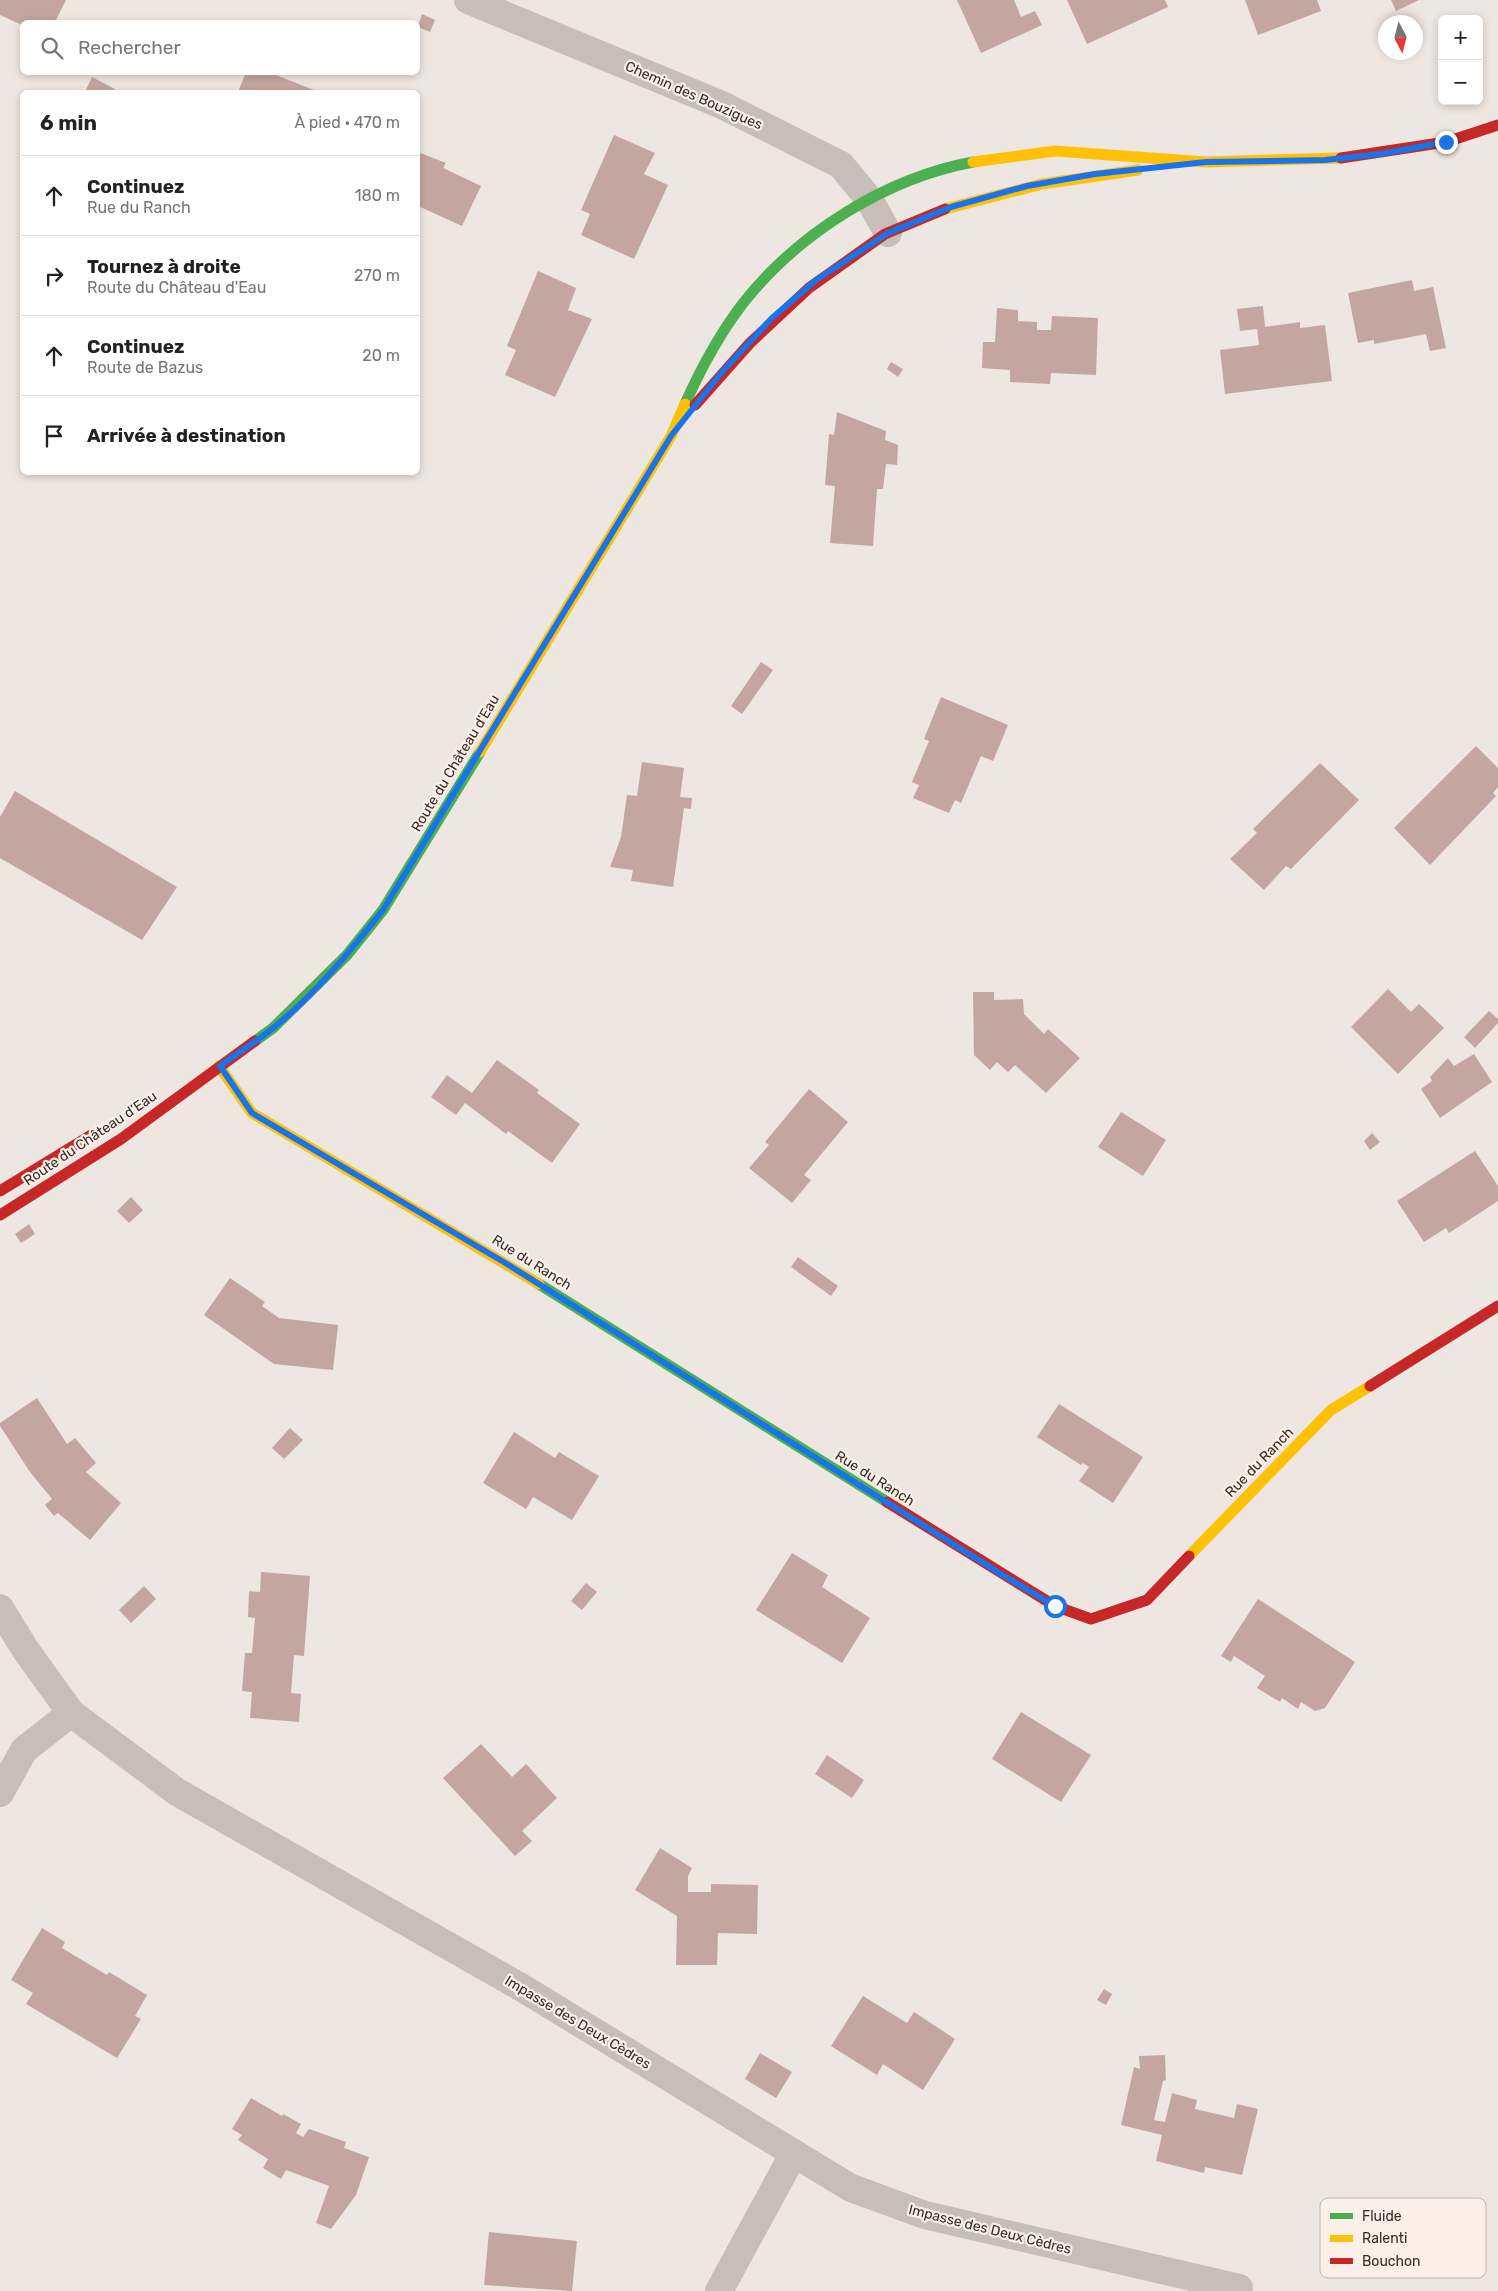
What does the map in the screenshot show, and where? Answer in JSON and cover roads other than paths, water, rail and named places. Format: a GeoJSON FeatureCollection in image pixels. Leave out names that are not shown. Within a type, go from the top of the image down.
{"type":"FeatureCollection","features":[{"type":"Feature","properties":{"kind":"street","name":"Chemin des Bouzigues"},"geometry":{"type":"LineString","coordinates":[[468,0],[722,105],[800,143],[841,166],[870,199],[888,233]]}},
{"type":"Feature","properties":{"kind":"street","name":"Route du Château d'Eau"},"geometry":{"type":"LineString","coordinates":[[671,436],[703,364],[744,302],[788,256],[822,230],[870,199],[901,184],[951,166],[1000,157],[1046,152],[1206,162],[1325,160],[1380,154],[1446,142],[1498,125]]}},
{"type":"Feature","properties":{"kind":"street","name":"Route du Château d'Eau"},"geometry":{"type":"LineString","coordinates":[[0,1215],[121,1139],[273,1028],[347,955],[383,910],[671,436],[721,373],[772,318],[816,280],[888,233],[951,207],[1027,186],[1095,174],[1206,162]]}},
{"type":"Feature","properties":{"kind":"street","name":"Route du Château d'Eau"},"geometry":{"type":"LineString","coordinates":[[152,1102],[220,1066]]}},
{"type":"Feature","properties":{"kind":"street","name":"Rue du Ranch"},"geometry":{"type":"LineString","coordinates":[[220,1066],[252,1113],[507,1264],[1001,1574],[1055,1606],[1091,1619],[1147,1600],[1331,1410],[1498,1306]]}},
{"type":"Feature","properties":{"kind":"street","name":"Route du Château d'Eau"},"geometry":{"type":"LineString","coordinates":[[0,1192],[101,1129]]}},
{"type":"Feature","properties":{"kind":"street","name":"Impasse des Deux Cèdres"},"geometry":{"type":"LineString","coordinates":[[0,1608],[25,1649],[71,1713],[178,1792],[519,1986],[851,2188],[925,2215],[1239,2288]]}},
{"type":"Feature","properties":{"kind":"street"},"geometry":{"type":"LineString","coordinates":[[0,1793],[24,1750],[71,1713]]}},
{"type":"Feature","properties":{"kind":"street"},"geometry":{"type":"LineString","coordinates":[[718,2291],[794,2153]]}}]}
